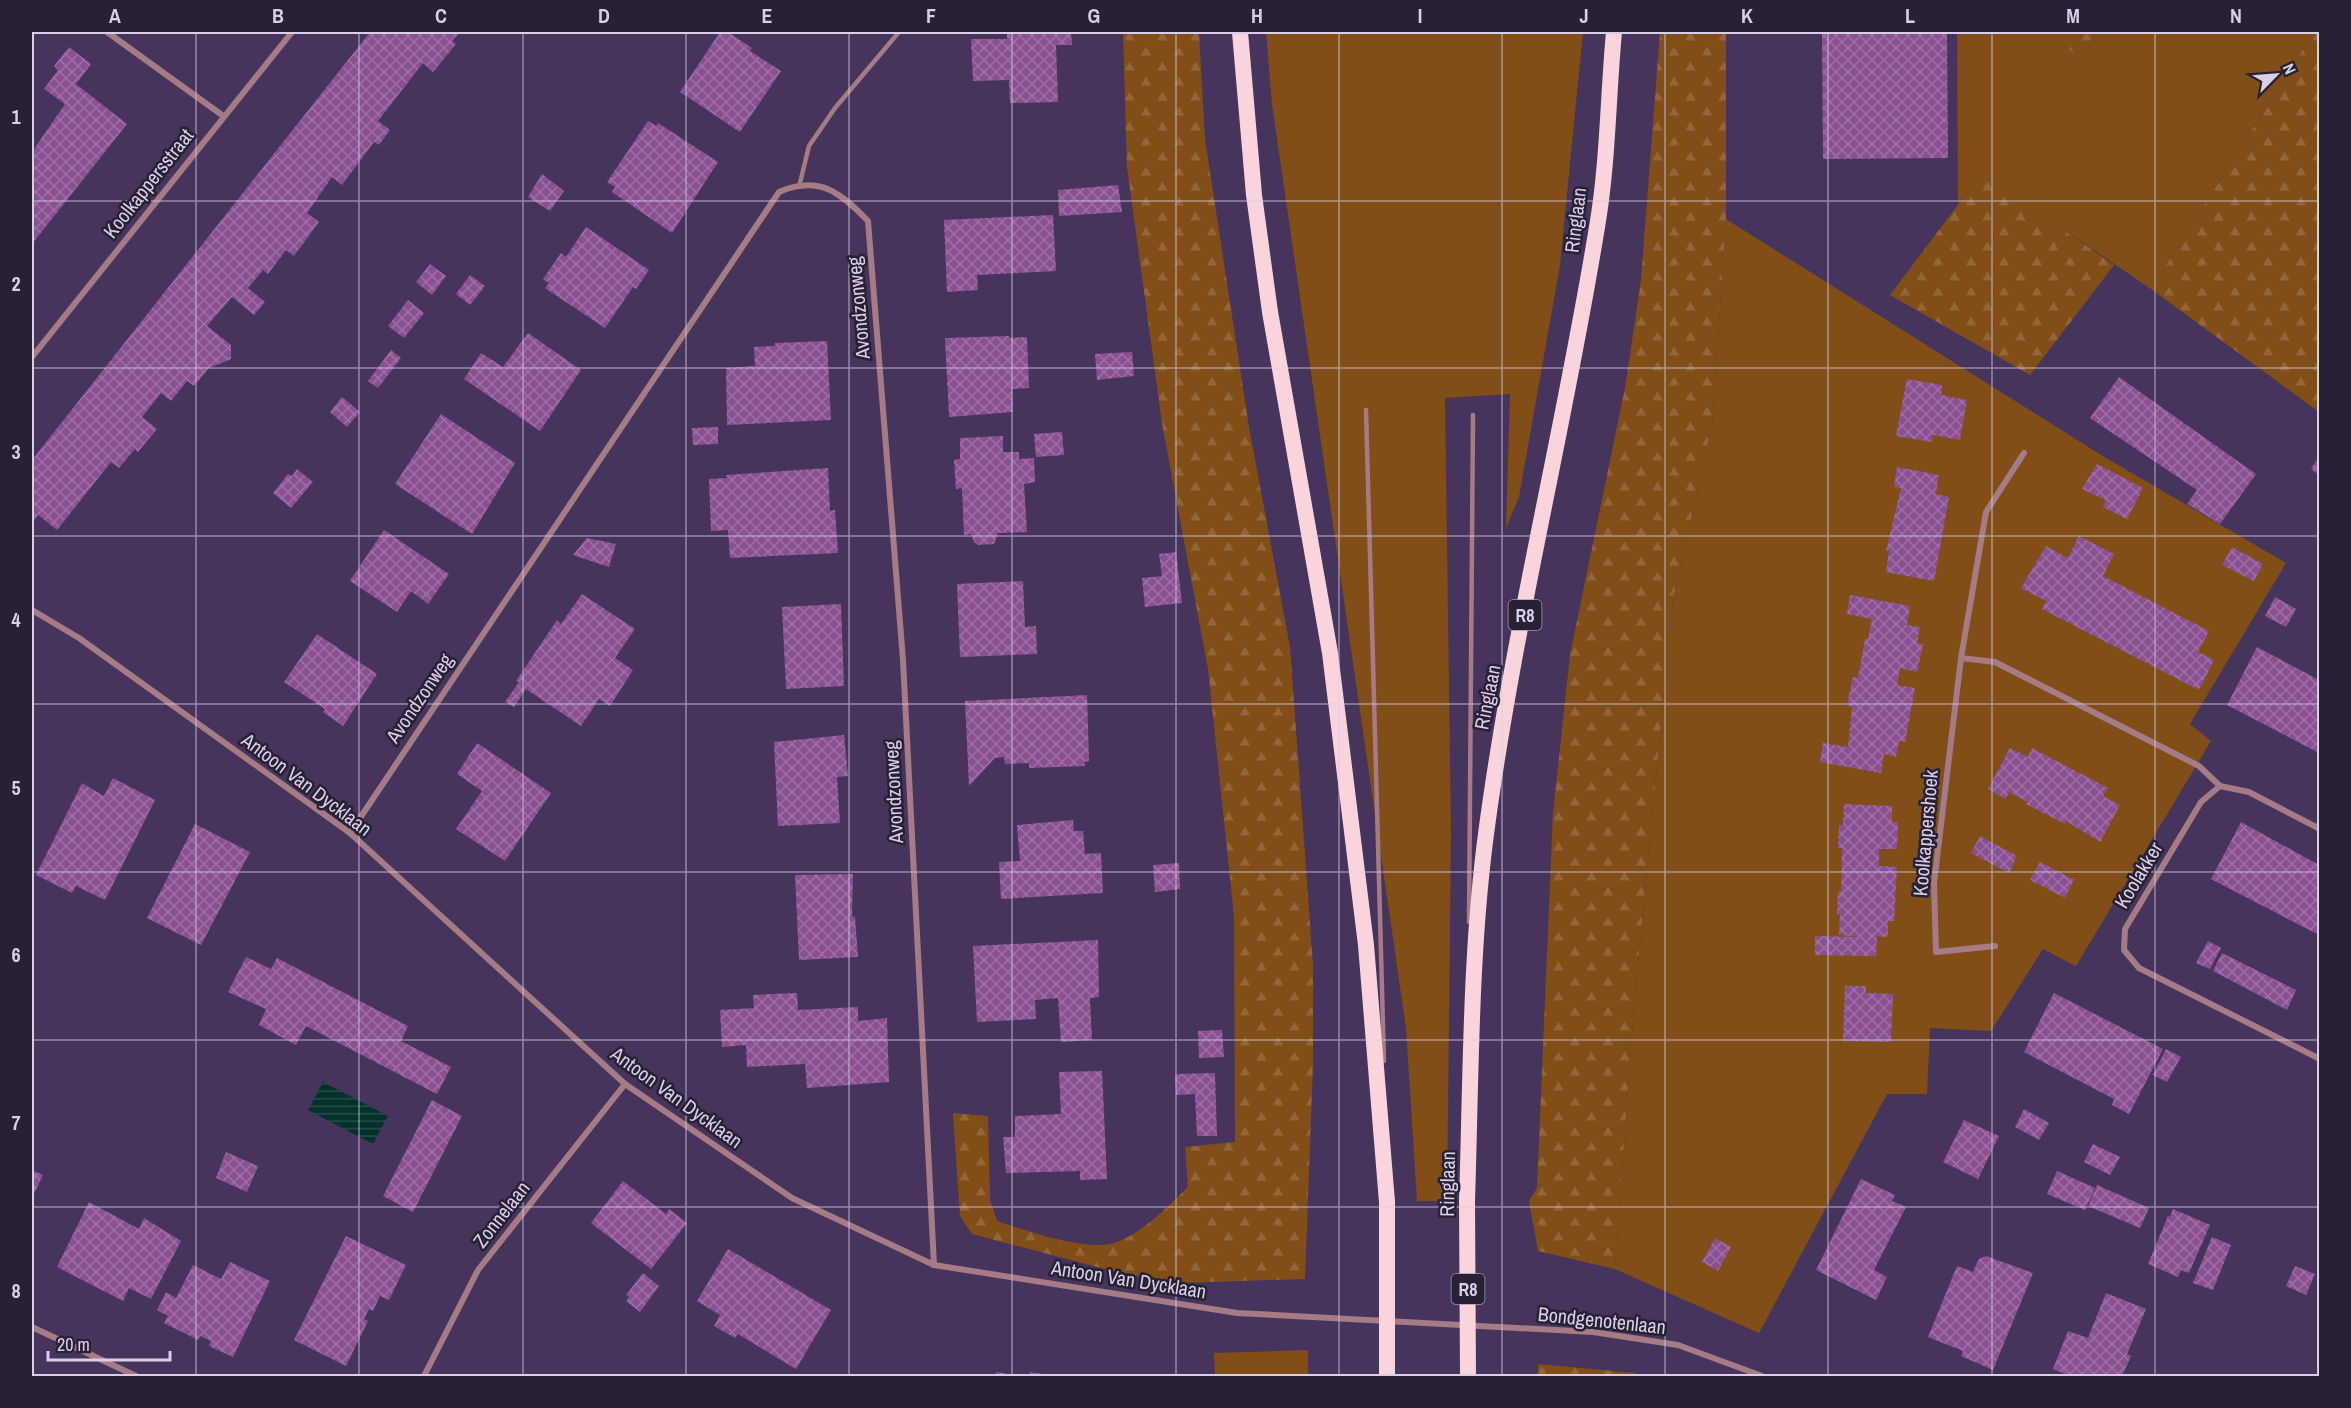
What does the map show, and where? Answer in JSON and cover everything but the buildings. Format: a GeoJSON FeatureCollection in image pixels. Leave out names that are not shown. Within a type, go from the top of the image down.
{"type":"FeatureCollection","features":[{"type":"Feature","properties":{"kind":"highway"},"geometry":{"type":"LineString","coordinates":[[1240,32],[1254,195],[1270,312],[1330,653],[1366,945],[1387,1202],[1386,1377]]}},
{"type":"Feature","properties":{"kind":"highway","name":"Ringlaan"},"geometry":{"type":"LineString","coordinates":[[1468,1377],[1467,1201],[1475,944],[1486,835],[1503,726],[1562,427],[1598,223],[1614,32]]}},
{"type":"Feature","properties":{"kind":"street"},"geometry":{"type":"LineString","coordinates":[[107,32],[222,115]]}},
{"type":"Feature","properties":{"kind":"street","name":"Koolkappersstraat"},"geometry":{"type":"LineString","coordinates":[[32,357],[222,115],[292,32]]}},
{"type":"Feature","properties":{"kind":"street","name":"Avondzonweg"},"geometry":{"type":"LineString","coordinates":[[350,833],[779,192],[800,183],[822,187],[846,198],[868,221],[903,660],[934,1265]]}},
{"type":"Feature","properties":{"kind":"street","name":"Koolkappershoek"},"geometry":{"type":"LineString","coordinates":[[1995,946],[1936,952],[1934,883],[1960,658],[1986,512],[2024,453]]}},
{"type":"Feature","properties":{"kind":"street","name":"Antoon Van Dycklaan"},"geometry":{"type":"LineString","coordinates":[[32,610],[80,638],[350,833],[625,1084],[792,1198],[934,1265],[1237,1313],[1431,1322]]}},
{"type":"Feature","properties":{"kind":"street"},"geometry":{"type":"LineString","coordinates":[[1960,658],[1995,662],[2199,766],[2220,786],[2249,792],[2319,829]]}},
{"type":"Feature","properties":{"kind":"street","name":"Koolakker"},"geometry":{"type":"LineString","coordinates":[[2220,786],[2201,802],[2125,928],[2124,950],[2139,968],[2319,1059]]}},
{"type":"Feature","properties":{"kind":"street","name":"Zonnelaan"},"geometry":{"type":"LineString","coordinates":[[424,1377],[478,1270],[625,1084]]}},
{"type":"Feature","properties":{"kind":"street","name":"Bondgenotenlaan"},"geometry":{"type":"LineString","coordinates":[[1431,1322],[1593,1332],[1668,1343],[1762,1377]]}},
{"type":"Feature","properties":{"kind":"street"},"geometry":{"type":"LineString","coordinates":[[32,1327],[136,1377]]}},
{"type":"Feature","properties":{"kind":"lane"},"geometry":{"type":"LineString","coordinates":[[800,183],[809,146],[835,108],[899,32]]}},
{"type":"Feature","properties":{"kind":"lane"},"geometry":{"type":"LineString","coordinates":[[1366,410],[1387,1202]]}},
{"type":"Feature","properties":{"kind":"lane"},"geometry":{"type":"LineString","coordinates":[[1469,927],[1473,415]]}},
{"type":"Feature","properties":{"kind":"lane"},"geometry":{"type":"LineString","coordinates":[[1467,1201],[1469,939]]}},
{"type":"Feature","properties":{"kind":"green space"},"geometry":{"type":"Polygon","coordinates":[[[1123,32],[1199,32],[1205,139],[1249,427],[1290,647],[1313,965],[1313,1064],[1305,1279],[1176,1283],[1116,1272],[972,1234],[960,1216],[953,1113],[988,1116],[990,1199],[997,1221],[1056,1239],[1089,1245],[1103,1245],[1125,1239],[1154,1219],[1188,1187],[1185,1147],[1235,1142],[1234,916],[1208,669],[1162,423],[1127,167],[1123,32]]]}},
{"type":"Feature","properties":{"kind":"green space"},"geometry":{"type":"Polygon","coordinates":[[[1266,32],[1583,32],[1560,265],[1519,497],[1506,528],[1510,394],[1445,398],[1451,833],[1447,1201],[1417,1201],[1406,1028],[1272,104],[1266,32]]]}},
{"type":"Feature","properties":{"kind":"green space"},"geometry":{"type":"Polygon","coordinates":[[[1660,32],[1726,32],[1726,219],[1712,425],[1673,600],[1634,1005],[1615,1269],[1538,1251],[1529,1201],[1537,1188],[1553,813],[1570,655],[1625,388],[1641,280],[1660,32]]]}},
{"type":"Feature","properties":{"kind":"green space"},"geometry":{"type":"Polygon","coordinates":[[[1957,32],[2056,32],[2058,40],[2080,59],[2100,32],[2314,32],[2151,289],[1982,174],[1958,204],[1957,32]]]}},
{"type":"Feature","properties":{"kind":"green space"},"geometry":{"type":"Polygon","coordinates":[[[2056,32],[2100,32],[2080,59],[2058,40],[2056,32]]]}},
{"type":"Feature","properties":{"kind":"green space"},"geometry":{"type":"Polygon","coordinates":[[[2314,32],[2320,32],[2319,412],[2151,289],[2314,32]]]}},
{"type":"Feature","properties":{"kind":"green space"},"geometry":{"type":"Polygon","coordinates":[[[1982,173],[2114,265],[2030,375],[1890,295],[1982,173]]]}},
{"type":"Feature","properties":{"kind":"green space"},"geometry":{"type":"Polygon","coordinates":[[[1726,219],[2101,455],[2286,563],[2190,724],[2211,741],[2076,966],[2043,949],[1991,1031],[1930,1028],[1927,1094],[1887,1094],[1759,1333],[1615,1269],[1634,1005],[1673,600],[1712,425],[1726,219]]]}},
{"type":"Feature","properties":{"kind":"green space"},"geometry":{"type":"Polygon","coordinates":[[[1308,1350],[1308,1376],[1215,1376],[1214,1353],[1308,1350]]]}},
{"type":"Feature","properties":{"kind":"green space"},"geometry":{"type":"Polygon","coordinates":[[[1538,1364],[1635,1373],[1635,1376],[1538,1376],[1538,1364]]]}},
{"type":"Feature","properties":{"kind":"shaded area"},"geometry":{"type":"Polygon","coordinates":[[[323,1082],[388,1116],[373,1144],[308,1110],[323,1082]]]}}]}
